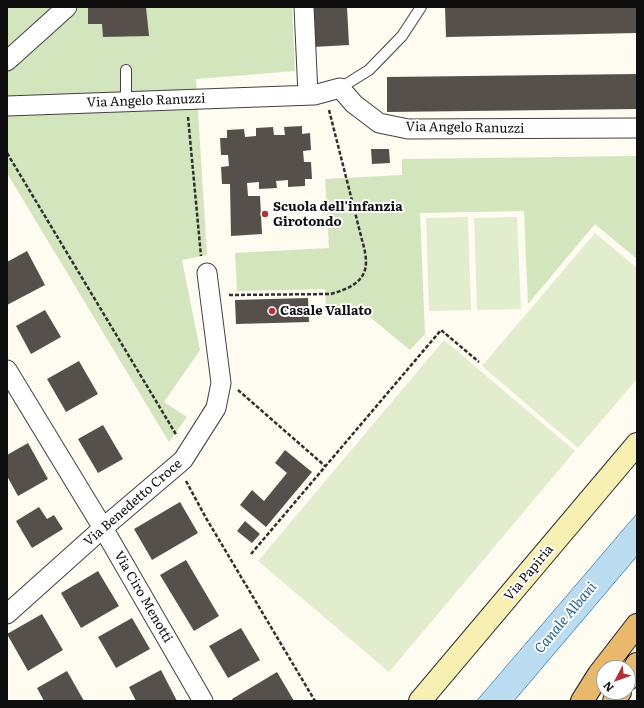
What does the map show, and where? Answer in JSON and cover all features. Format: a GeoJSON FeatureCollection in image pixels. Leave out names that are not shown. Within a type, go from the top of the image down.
{"type":"FeatureCollection","features":[{"type":"Feature","properties":{"kind":"highway"},"geometry":{"type":"LineString","coordinates":[[582,701],[600,674],[637,625]]}},
{"type":"Feature","properties":{"kind":"main road","name":"Via Papiria"},"geometry":{"type":"LineString","coordinates":[[420,701],[637,444]]}},
{"type":"Feature","properties":{"kind":"street"},"geometry":{"type":"LineString","coordinates":[[7,61],[67,7]]}},
{"type":"Feature","properties":{"kind":"street"},"geometry":{"type":"LineString","coordinates":[[304,7],[324,91]]}},
{"type":"Feature","properties":{"kind":"street","name":"Via Angelo Ranuzzi"},"geometry":{"type":"LineString","coordinates":[[7,106],[186,99],[324,91],[354,104],[379,123],[408,129],[637,128]]}},
{"type":"Feature","properties":{"kind":"street","name":"Via Benedetto Croce"},"geometry":{"type":"LineString","coordinates":[[7,614],[182,459],[216,408],[221,383],[207,273]]}},
{"type":"Feature","properties":{"kind":"street","name":"Via Ciro Menotti"},"geometry":{"type":"LineString","coordinates":[[7,370],[103,528],[203,701]]}},
{"type":"Feature","properties":{"kind":"lane"},"geometry":{"type":"LineString","coordinates":[[324,91],[369,70],[402,36],[421,7]]}},
{"type":"Feature","properties":{"kind":"lane"},"geometry":{"type":"LineString","coordinates":[[126,70],[126,101]]}},
{"type":"Feature","properties":{"kind":"path"},"geometry":{"type":"LineString","coordinates":[[210,295],[331,294],[345,290],[358,282],[365,271],[366,261],[362,240],[324,91]]}},
{"type":"Feature","properties":{"kind":"path"},"geometry":{"type":"LineString","coordinates":[[186,99],[201,256],[207,273]]}},
{"type":"Feature","properties":{"kind":"path"},"geometry":{"type":"LineString","coordinates":[[7,153],[182,459],[206,518],[315,701]]}},
{"type":"Feature","properties":{"kind":"path"},"geometry":{"type":"LineString","coordinates":[[252,554],[441,330],[479,362]]}},
{"type":"Feature","properties":{"kind":"path"},"geometry":{"type":"LineString","coordinates":[[220,374],[326,466]]}},
{"type":"Feature","properties":{"kind":"green space"},"geometry":{"type":"Polygon","coordinates":[[[7,7],[292,7],[295,71],[196,79],[207,255],[182,260],[200,350],[164,402],[187,417],[169,442],[7,173],[7,7]]]}},
{"type":"Feature","properties":{"kind":"green space"},"geometry":{"type":"Polygon","coordinates":[[[637,156],[637,259],[595,224],[528,304],[524,211],[420,213],[425,334],[410,350],[359,308],[326,310],[325,289],[237,291],[235,253],[329,248],[325,179],[402,175],[402,159],[637,156]]]}},
{"type":"Feature","properties":{"kind":"green space"},"geometry":{"type":"Polygon","coordinates":[[[468,217],[471,310],[429,311],[426,218],[468,217]]]}},
{"type":"Feature","properties":{"kind":"green space"},"geometry":{"type":"Polygon","coordinates":[[[517,217],[521,309],[477,310],[474,218],[517,217]]]}},
{"type":"Feature","properties":{"kind":"green space"},"geometry":{"type":"Polygon","coordinates":[[[595,233],[637,268],[637,379],[578,448],[482,366],[595,233]]]}},
{"type":"Feature","properties":{"kind":"green space"},"geometry":{"type":"Polygon","coordinates":[[[444,340],[575,451],[389,672],[258,561],[444,340]]]}},
{"type":"Feature","properties":{"kind":"water","name":"Canale Albani"},"geometry":{"type":"Polygon","coordinates":[[[637,514],[637,556],[514,701],[477,701],[637,514]]]}},
{"type":"Feature","properties":{"kind":"building"},"geometry":{"type":"Polygon","coordinates":[[[88,7],[146,7],[149,36],[103,37],[102,24],[88,24],[88,7]]]}},
{"type":"Feature","properties":{"kind":"building"},"geometry":{"type":"Polygon","coordinates":[[[311,7],[347,7],[349,45],[313,47],[311,7]]]}},
{"type":"Feature","properties":{"kind":"building"},"geometry":{"type":"Polygon","coordinates":[[[445,7],[637,7],[637,33],[446,37],[445,7]]]}},
{"type":"Feature","properties":{"kind":"building"},"geometry":{"type":"Polygon","coordinates":[[[637,74],[637,109],[387,112],[387,77],[637,74]]]}},
{"type":"Feature","properties":{"kind":"building"},"geometry":{"type":"Polygon","coordinates":[[[302,126],[302,134],[310,133],[311,150],[303,151],[304,162],[311,162],[312,179],[305,179],[305,186],[288,187],[288,180],[276,181],[277,188],[259,189],[259,182],[247,183],[248,196],[260,196],[262,234],[231,236],[230,184],[222,184],[221,167],[229,166],[228,155],[221,155],[220,138],[227,138],[227,130],[244,129],[245,137],[256,136],[256,128],[273,127],[274,135],[285,135],[284,127],[302,126]]]}},
{"type":"Feature","properties":{"kind":"building"},"geometry":{"type":"Polygon","coordinates":[[[371,149],[389,149],[390,163],[372,164],[371,149]]]}},
{"type":"Feature","properties":{"kind":"building"},"geometry":{"type":"Polygon","coordinates":[[[27,251],[45,285],[7,305],[7,262],[27,251]]]}},
{"type":"Feature","properties":{"kind":"building","name":"Casale Vallato"},"geometry":{"type":"Polygon","coordinates":[[[308,298],[309,322],[236,324],[235,300],[308,298]]]}},
{"type":"Feature","properties":{"kind":"building"},"geometry":{"type":"Polygon","coordinates":[[[45,310],[61,337],[31,354],[16,326],[45,310]]]}},
{"type":"Feature","properties":{"kind":"building"},"geometry":{"type":"Polygon","coordinates":[[[79,361],[98,394],[66,412],[47,379],[79,361]]]}},
{"type":"Feature","properties":{"kind":"building"},"geometry":{"type":"Polygon","coordinates":[[[103,425],[123,459],[98,473],[78,439],[103,425]]]}},
{"type":"Feature","properties":{"kind":"building"},"geometry":{"type":"Polygon","coordinates":[[[28,443],[48,479],[18,496],[7,476],[7,455],[28,443]]]}},
{"type":"Feature","properties":{"kind":"building"},"geometry":{"type":"Polygon","coordinates":[[[285,450],[312,472],[266,527],[240,505],[252,490],[264,501],[287,473],[275,463],[285,450]]]}},
{"type":"Feature","properties":{"kind":"building"},"geometry":{"type":"Polygon","coordinates":[[[180,502],[198,533],[152,560],[134,529],[180,502]]]}},
{"type":"Feature","properties":{"kind":"building"},"geometry":{"type":"Polygon","coordinates":[[[39,507],[47,519],[54,515],[63,529],[32,548],[16,521],[39,507]]]}},
{"type":"Feature","properties":{"kind":"building"},"geometry":{"type":"Polygon","coordinates":[[[245,521],[260,534],[252,543],[237,531],[245,521]]]}},
{"type":"Feature","properties":{"kind":"building"},"geometry":{"type":"Polygon","coordinates":[[[186,560],[219,616],[194,631],[160,575],[186,560]]]}},
{"type":"Feature","properties":{"kind":"building"},"geometry":{"type":"Polygon","coordinates":[[[98,571],[119,606],[81,628],[61,593],[98,571]]]}},
{"type":"Feature","properties":{"kind":"building"},"geometry":{"type":"Polygon","coordinates":[[[42,614],[63,650],[28,671],[7,634],[42,614]]]}},
{"type":"Feature","properties":{"kind":"building"},"geometry":{"type":"Polygon","coordinates":[[[132,618],[150,649],[116,668],[98,637],[132,618]]]}},
{"type":"Feature","properties":{"kind":"building"},"geometry":{"type":"Polygon","coordinates":[[[241,628],[260,660],[228,678],[209,646],[241,628]]]}},
{"type":"Feature","properties":{"kind":"building"},"geometry":{"type":"Polygon","coordinates":[[[161,670],[177,701],[136,701],[129,687],[161,670]]]}},
{"type":"Feature","properties":{"kind":"building"},"geometry":{"type":"Polygon","coordinates":[[[67,671],[84,701],[44,701],[37,688],[67,671]]]}},
{"type":"Feature","properties":{"kind":"building"},"geometry":{"type":"Polygon","coordinates":[[[277,672],[294,701],[233,701],[232,699],[277,672]]]}},
{"type":"Feature","properties":{"kind":"place","name":"Scuola dell'infanzia Girotondo"},"geometry":{"type":"Point","coordinates":[265,214]}},
{"type":"Feature","properties":{"kind":"place","name":"Casale Vallato"},"geometry":{"type":"Point","coordinates":[272,311]}}]}
